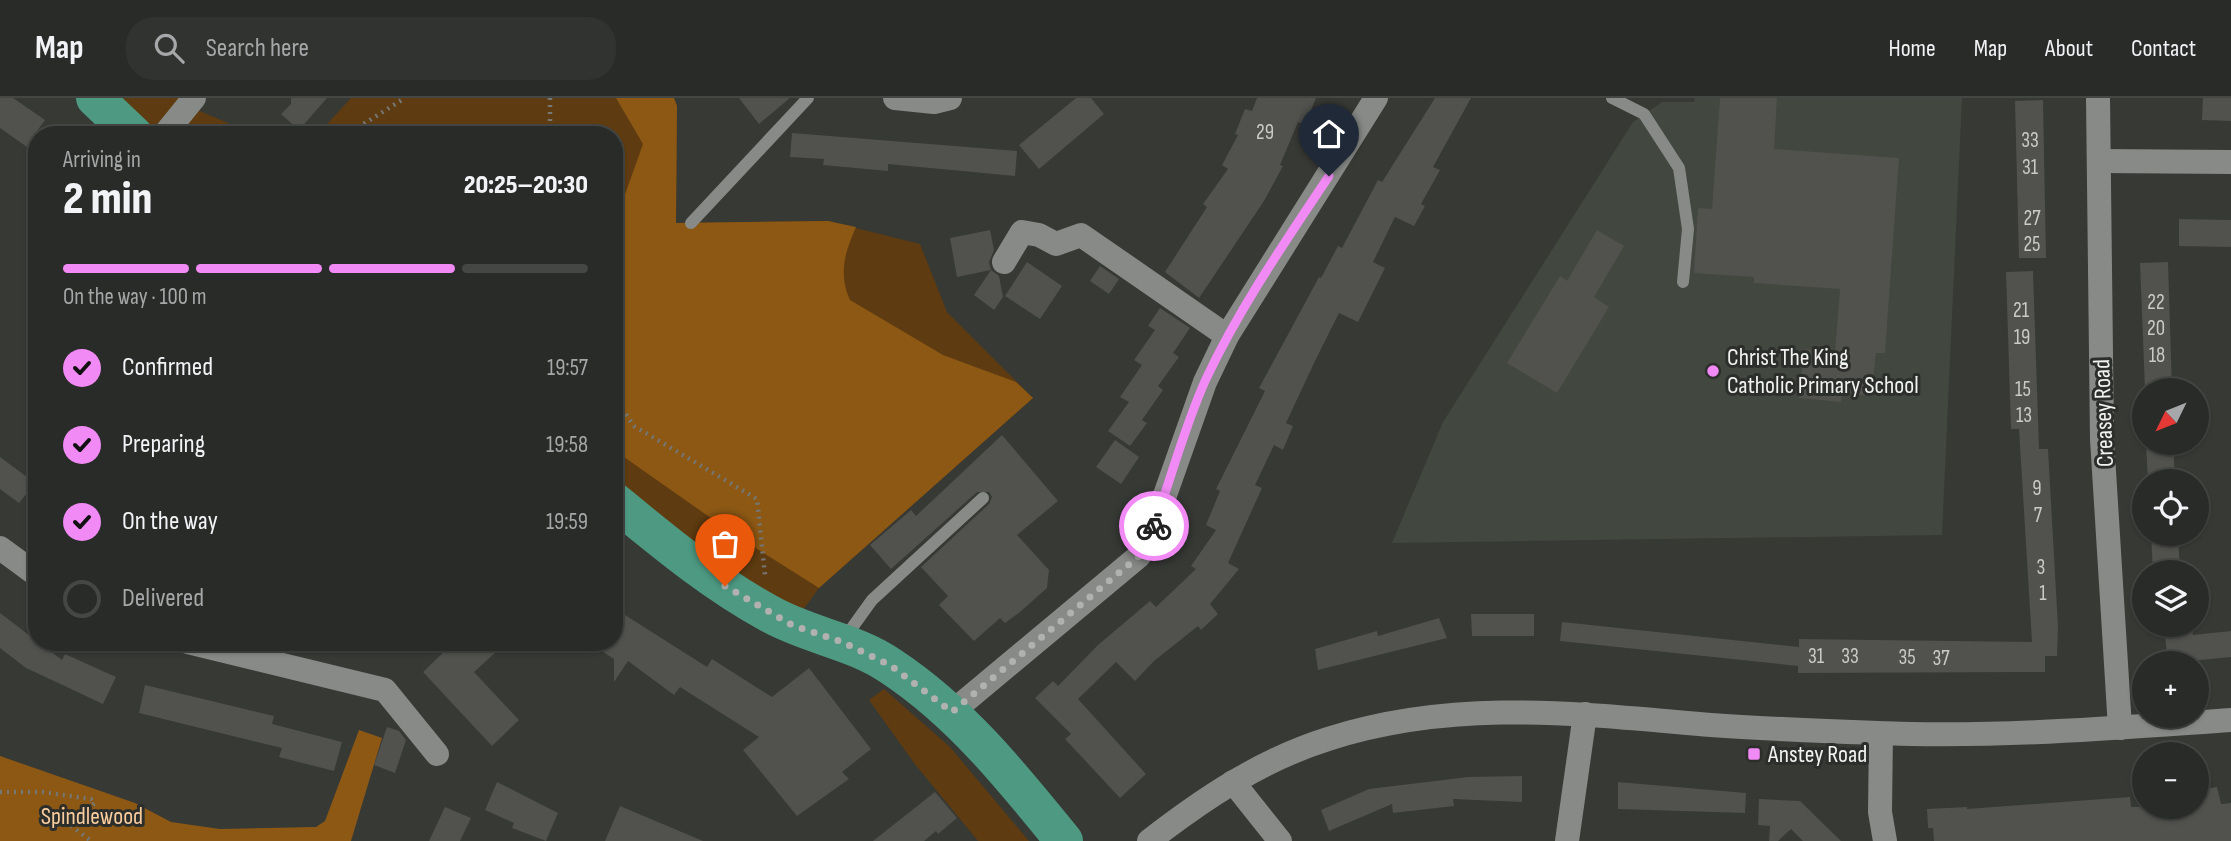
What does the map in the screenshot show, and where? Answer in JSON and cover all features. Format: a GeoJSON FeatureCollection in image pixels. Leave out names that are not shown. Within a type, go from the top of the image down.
{"type":"FeatureCollection","features":[{"type":"Feature","properties":{"kind":"main road"},"geometry":{"type":"LineString","coordinates":[[95,98],[125,126]]}},
{"type":"Feature","properties":{"kind":"main road"},"geometry":{"type":"LineString","coordinates":[[623,508],[703,573],[769,614],[842,642],[890,665],[952,712],[1064,841]]}},
{"type":"Feature","properties":{"kind":"street"},"geometry":{"type":"LineString","coordinates":[[895,98],[934,102],[950,98]]}},
{"type":"Feature","properties":{"kind":"street"},"geometry":{"type":"LineString","coordinates":[[952,712],[1139,556],[1148,543],[1205,382],[1227,336],[1376,98]]}},
{"type":"Feature","properties":{"kind":"street","name":"Creasey Road"},"geometry":{"type":"LineString","coordinates":[[2098,98],[2102,439],[2120,728]]}},
{"type":"Feature","properties":{"kind":"street"},"geometry":{"type":"LineString","coordinates":[[170,126],[187,101]]}},
{"type":"Feature","properties":{"kind":"street"},"geometry":{"type":"LineString","coordinates":[[2099,161],[2231,162]]}},
{"type":"Feature","properties":{"kind":"street"},"geometry":{"type":"LineString","coordinates":[[1004,262],[1023,232],[1039,235],[1056,244],[1081,235],[1227,336]]}},
{"type":"Feature","properties":{"kind":"street"},"geometry":{"type":"LineString","coordinates":[[0,548],[28,568]]}},
{"type":"Feature","properties":{"kind":"street"},"geometry":{"type":"LineString","coordinates":[[225,651],[385,690],[437,754]]}},
{"type":"Feature","properties":{"kind":"street"},"geometry":{"type":"LineString","coordinates":[[1149,841],[1195,805],[1233,782],[1325,739],[1374,726],[1436,715],[1521,710],[1881,734],[2120,728],[2231,720]]}},
{"type":"Feature","properties":{"kind":"street"},"geometry":{"type":"LineString","coordinates":[[1567,841],[1585,714]]}},
{"type":"Feature","properties":{"kind":"street"},"geometry":{"type":"LineString","coordinates":[[1881,734],[1880,812],[1885,841]]}},
{"type":"Feature","properties":{"kind":"street"},"geometry":{"type":"LineString","coordinates":[[1233,782],[1280,841]]}},
{"type":"Feature","properties":{"kind":"lane"},"geometry":{"type":"LineString","coordinates":[[691,223],[808,98]]}},
{"type":"Feature","properties":{"kind":"lane"},"geometry":{"type":"LineString","coordinates":[[1612,98],[1644,114],[1679,168],[1688,229],[1683,282]]}},
{"type":"Feature","properties":{"kind":"lane"},"geometry":{"type":"LineString","coordinates":[[842,642],[872,600],[983,498]]}},
{"type":"Feature","properties":{"kind":"path"},"geometry":{"type":"LineString","coordinates":[[360,126],[405,98]]}},
{"type":"Feature","properties":{"kind":"path"},"geometry":{"type":"LineString","coordinates":[[550,98],[550,126]]}},
{"type":"Feature","properties":{"kind":"path"},"geometry":{"type":"LineString","coordinates":[[623,410],[634,426],[757,499],[769,614]]}},
{"type":"Feature","properties":{"kind":"path"},"geometry":{"type":"LineString","coordinates":[[0,792],[43,792],[91,799],[95,803],[69,824],[91,841]]}},
{"type":"Feature","properties":{"kind":"shaded area"},"geometry":{"type":"Polygon","coordinates":[[[95,98],[180,98],[188,106],[235,126],[125,126],[95,98]]]}},
{"type":"Feature","properties":{"kind":"shaded area"},"geometry":{"type":"Polygon","coordinates":[[[351,98],[674,98],[677,106],[676,223],[828,221],[920,244],[947,312],[1033,398],[819,588],[792,625],[623,507],[623,126],[325,126],[351,98]]]}},
{"type":"Feature","properties":{"kind":"shaded area","name":"Christ The King Catholic Primary School"},"geometry":{"type":"Polygon","coordinates":[[[1695,98],[1962,98],[1942,535],[1392,543],[1443,422],[1633,122],[1662,102],[1694,102],[1695,98]]]}},
{"type":"Feature","properties":{"kind":"shaded area"},"geometry":{"type":"Polygon","coordinates":[[[884,689],[950,747],[1029,841],[978,841],[914,763],[869,700],[884,689]]]}},
{"type":"Feature","properties":{"kind":"green space"},"geometry":{"type":"Polygon","coordinates":[[[616,98],[674,98],[677,106],[676,223],[828,221],[856,227],[844,263],[844,281],[850,300],[943,355],[1016,382],[1033,398],[819,588],[735,535],[623,456],[623,200],[643,144],[616,98]]]}},
{"type":"Feature","properties":{"kind":"green space","name":"Spindlewood"},"geometry":{"type":"Polygon","coordinates":[[[359,730],[382,738],[351,841],[0,841],[0,756],[135,803],[171,822],[220,829],[316,827],[325,821],[359,730]]]}},
{"type":"Feature","properties":{"kind":"building"},"geometry":{"type":"Polygon","coordinates":[[[0,98],[13,98],[45,120],[41,126],[28,126],[28,148],[0,128],[0,98]]]}},
{"type":"Feature","properties":{"kind":"building"},"geometry":{"type":"Polygon","coordinates":[[[291,98],[327,98],[302,126],[294,126],[281,114],[291,104],[291,98]]]}},
{"type":"Feature","properties":{"kind":"building"},"geometry":{"type":"Polygon","coordinates":[[[739,98],[790,98],[759,124],[739,98]]]}},
{"type":"Feature","properties":{"kind":"building"},"geometry":{"type":"Polygon","coordinates":[[[1076,98],[1091,98],[1104,114],[1039,169],[1019,145],[1076,98]]]}},
{"type":"Feature","properties":{"kind":"building"},"geometry":{"type":"Polygon","coordinates":[[[1257,98],[1316,98],[1305,125],[1298,122],[1280,165],[1283,166],[1264,201],[1199,298],[1165,272],[1207,207],[1203,204],[1228,169],[1222,165],[1238,135],[1235,134],[1245,109],[1252,111],[1257,98]]]}},
{"type":"Feature","properties":{"kind":"building"},"geometry":{"type":"Polygon","coordinates":[[[1435,98],[1471,98],[1433,167],[1440,170],[1421,204],[1425,206],[1414,226],[1395,217],[1373,262],[1385,268],[1358,322],[1339,313],[1315,361],[1286,423],[1293,426],[1283,450],[1274,445],[1255,485],[1262,488],[1228,563],[1239,569],[1210,604],[1218,614],[1201,630],[1198,626],[1154,661],[1135,681],[1116,662],[1078,699],[1146,774],[1120,798],[1065,739],[1071,734],[1035,698],[1053,681],[1058,686],[1098,645],[1150,601],[1156,607],[1196,569],[1191,566],[1216,530],[1206,525],[1220,491],[1216,489],[1265,391],[1259,388],[1319,277],[1321,278],[1338,246],[1342,248],[1378,180],[1382,182],[1435,98]]]}},
{"type":"Feature","properties":{"kind":"building"},"geometry":{"type":"Polygon","coordinates":[[[1720,98],[1777,98],[1774,149],[1899,158],[1885,353],[1876,353],[1871,396],[1842,393],[1841,402],[1799,398],[1804,349],[1835,352],[1840,289],[1754,283],[1754,277],[1694,273],[1698,208],[1712,209],[1720,98]]]}},
{"type":"Feature","properties":{"kind":"building"},"geometry":{"type":"Polygon","coordinates":[[[2203,98],[2231,98],[2231,121],[2202,120],[2203,98]]]}},
{"type":"Feature","properties":{"kind":"building"},"geometry":{"type":"Polygon","coordinates":[[[2043,100],[2046,258],[2019,258],[2015,101],[2043,100]]]}},
{"type":"Feature","properties":{"kind":"building"},"geometry":{"type":"Polygon","coordinates":[[[792,133],[1017,151],[1015,176],[888,164],[888,171],[823,165],[824,159],[790,157],[792,133]]]}},
{"type":"Feature","properties":{"kind":"building"},"geometry":{"type":"Polygon","coordinates":[[[2179,219],[2231,220],[2231,247],[2179,246],[2179,219]]]}},
{"type":"Feature","properties":{"kind":"building"},"geometry":{"type":"Polygon","coordinates":[[[990,230],[994,250],[989,262],[991,270],[957,277],[950,238],[990,230]]]}},
{"type":"Feature","properties":{"kind":"building"},"geometry":{"type":"Polygon","coordinates":[[[1597,230],[1624,246],[1594,297],[1609,307],[1557,393],[1507,363],[1560,276],[1567,281],[1597,230]]]}},
{"type":"Feature","properties":{"kind":"building"},"geometry":{"type":"Polygon","coordinates":[[[1027,262],[1062,286],[1040,319],[1005,296],[1027,262]]]}},
{"type":"Feature","properties":{"kind":"building"},"geometry":{"type":"Polygon","coordinates":[[[2168,262],[2172,378],[2145,378],[2140,263],[2168,262]]]}},
{"type":"Feature","properties":{"kind":"building"},"geometry":{"type":"Polygon","coordinates":[[[1100,266],[1119,279],[1109,294],[1090,281],[1100,266]]]}},
{"type":"Feature","properties":{"kind":"building"},"geometry":{"type":"Polygon","coordinates":[[[991,270],[999,276],[1003,297],[994,310],[974,295],[991,270]]]}},
{"type":"Feature","properties":{"kind":"building"},"geometry":{"type":"Polygon","coordinates":[[[2033,271],[2039,449],[2048,449],[2058,627],[2057,656],[2045,656],[2045,672],[1798,673],[1798,666],[1560,641],[1562,622],[1799,647],[1799,639],[2032,642],[2019,429],[2011,429],[2006,272],[2033,271]]]}},
{"type":"Feature","properties":{"kind":"building"},"geometry":{"type":"Polygon","coordinates":[[[1160,308],[1190,328],[1173,353],[1179,357],[1158,386],[1163,390],[1142,420],[1147,423],[1130,446],[1108,431],[1129,402],[1120,397],[1142,365],[1134,360],[1155,330],[1148,326],[1160,308]]]}},
{"type":"Feature","properties":{"kind":"building"},"geometry":{"type":"Polygon","coordinates":[[[1002,435],[1058,501],[1017,535],[1049,570],[1047,588],[1005,623],[1000,618],[974,641],[939,605],[948,596],[921,567],[989,504],[992,497],[989,492],[977,492],[891,569],[870,545],[911,510],[916,516],[1002,435]]]}},
{"type":"Feature","properties":{"kind":"building"},"geometry":{"type":"Polygon","coordinates":[[[1115,440],[1139,457],[1121,484],[1096,467],[1115,440]]]}},
{"type":"Feature","properties":{"kind":"building"},"geometry":{"type":"Polygon","coordinates":[[[2147,455],[2174,455],[2174,469],[2147,469],[2147,455]]]}},
{"type":"Feature","properties":{"kind":"building"},"geometry":{"type":"Polygon","coordinates":[[[0,457],[28,478],[28,492],[19,503],[0,489],[0,457]]]}},
{"type":"Feature","properties":{"kind":"building"},"geometry":{"type":"Polygon","coordinates":[[[2152,546],[2179,546],[2179,560],[2152,560],[2152,546]]]}},
{"type":"Feature","properties":{"kind":"building"},"geometry":{"type":"Polygon","coordinates":[[[0,613],[28,634],[28,651],[50,651],[62,660],[65,654],[116,677],[103,704],[26,668],[0,648],[0,613]]]}},
{"type":"Feature","properties":{"kind":"building"},"geometry":{"type":"Polygon","coordinates":[[[623,614],[707,667],[712,659],[772,697],[809,668],[871,749],[842,772],[849,779],[797,816],[743,750],[759,737],[680,687],[674,695],[628,661],[614,682],[614,659],[602,651],[623,651],[623,614]]]}},
{"type":"Feature","properties":{"kind":"building"},"geometry":{"type":"Polygon","coordinates":[[[1471,614],[1534,614],[1534,636],[1472,636],[1471,614]]]}},
{"type":"Feature","properties":{"kind":"building"},"geometry":{"type":"Polygon","coordinates":[[[1439,618],[1447,638],[1318,670],[1315,649],[1377,631],[1378,636],[1439,618]]]}},
{"type":"Feature","properties":{"kind":"building"},"geometry":{"type":"Polygon","coordinates":[[[2231,631],[2231,657],[2209,659],[2209,651],[2167,651],[2165,637],[2209,637],[2209,633],[2231,631]]]}},
{"type":"Feature","properties":{"kind":"building"},"geometry":{"type":"Polygon","coordinates":[[[445,651],[497,651],[474,672],[519,720],[492,746],[423,672],[445,651]]]}},
{"type":"Feature","properties":{"kind":"building"},"geometry":{"type":"Polygon","coordinates":[[[145,685],[274,716],[272,724],[342,742],[334,771],[279,757],[282,748],[139,713],[145,685]]]}},
{"type":"Feature","properties":{"kind":"building"},"geometry":{"type":"Polygon","coordinates":[[[387,727],[399,731],[406,740],[395,773],[374,765],[387,727]]]}},
{"type":"Feature","properties":{"kind":"building"},"geometry":{"type":"Polygon","coordinates":[[[1522,776],[1522,802],[1453,799],[1454,806],[1393,813],[1392,804],[1329,831],[1321,810],[1369,789],[1468,777],[1522,776]]]}},
{"type":"Feature","properties":{"kind":"building"},"geometry":{"type":"Polygon","coordinates":[[[497,782],[558,813],[546,841],[512,828],[514,823],[485,810],[497,782]]]}},
{"type":"Feature","properties":{"kind":"building"},"geometry":{"type":"Polygon","coordinates":[[[1618,782],[1746,793],[1745,813],[1618,809],[1618,782]]]}},
{"type":"Feature","properties":{"kind":"building"},"geometry":{"type":"Polygon","coordinates":[[[2217,787],[2221,804],[2231,803],[2231,841],[1934,841],[1933,828],[1928,828],[1927,809],[1967,809],[2130,797],[2132,819],[2209,819],[2209,789],[2217,787]]]}},
{"type":"Feature","properties":{"kind":"building"},"geometry":{"type":"Polygon","coordinates":[[[935,792],[957,818],[938,834],[936,831],[924,841],[873,841],[935,792]]]}},
{"type":"Feature","properties":{"kind":"building"},"geometry":{"type":"Polygon","coordinates":[[[1759,799],[1800,801],[1841,841],[1803,841],[1791,829],[1778,841],[1769,841],[1770,826],[1758,825],[1759,799]]]}},
{"type":"Feature","properties":{"kind":"building"},"geometry":{"type":"Polygon","coordinates":[[[620,806],[703,841],[605,841],[620,806]]]}},
{"type":"Feature","properties":{"kind":"building"},"geometry":{"type":"Polygon","coordinates":[[[445,807],[471,818],[460,841],[429,841],[445,807]]]}},
{"type":"Feature","properties":{"kind":"way so far"},"geometry":{"type":"LineString","coordinates":[[725,586],[769,614],[842,642],[890,665],[952,712],[1139,556],[1148,543],[1154,526]]}},
{"type":"Feature","properties":{"kind":"place","name":"Christ The King Catholic Primary School"},"geometry":{"type":"Point","coordinates":[1713,371]}},
{"type":"Feature","properties":{"kind":"place","name":"Anstey Road"},"geometry":{"type":"Point","coordinates":[1754,754]}},
{"type":"Feature","properties":{"kind":"route"},"geometry":{"type":"LineString","coordinates":[[1154,526],[1205,382],[1227,336],[1329,176]]}}]}
